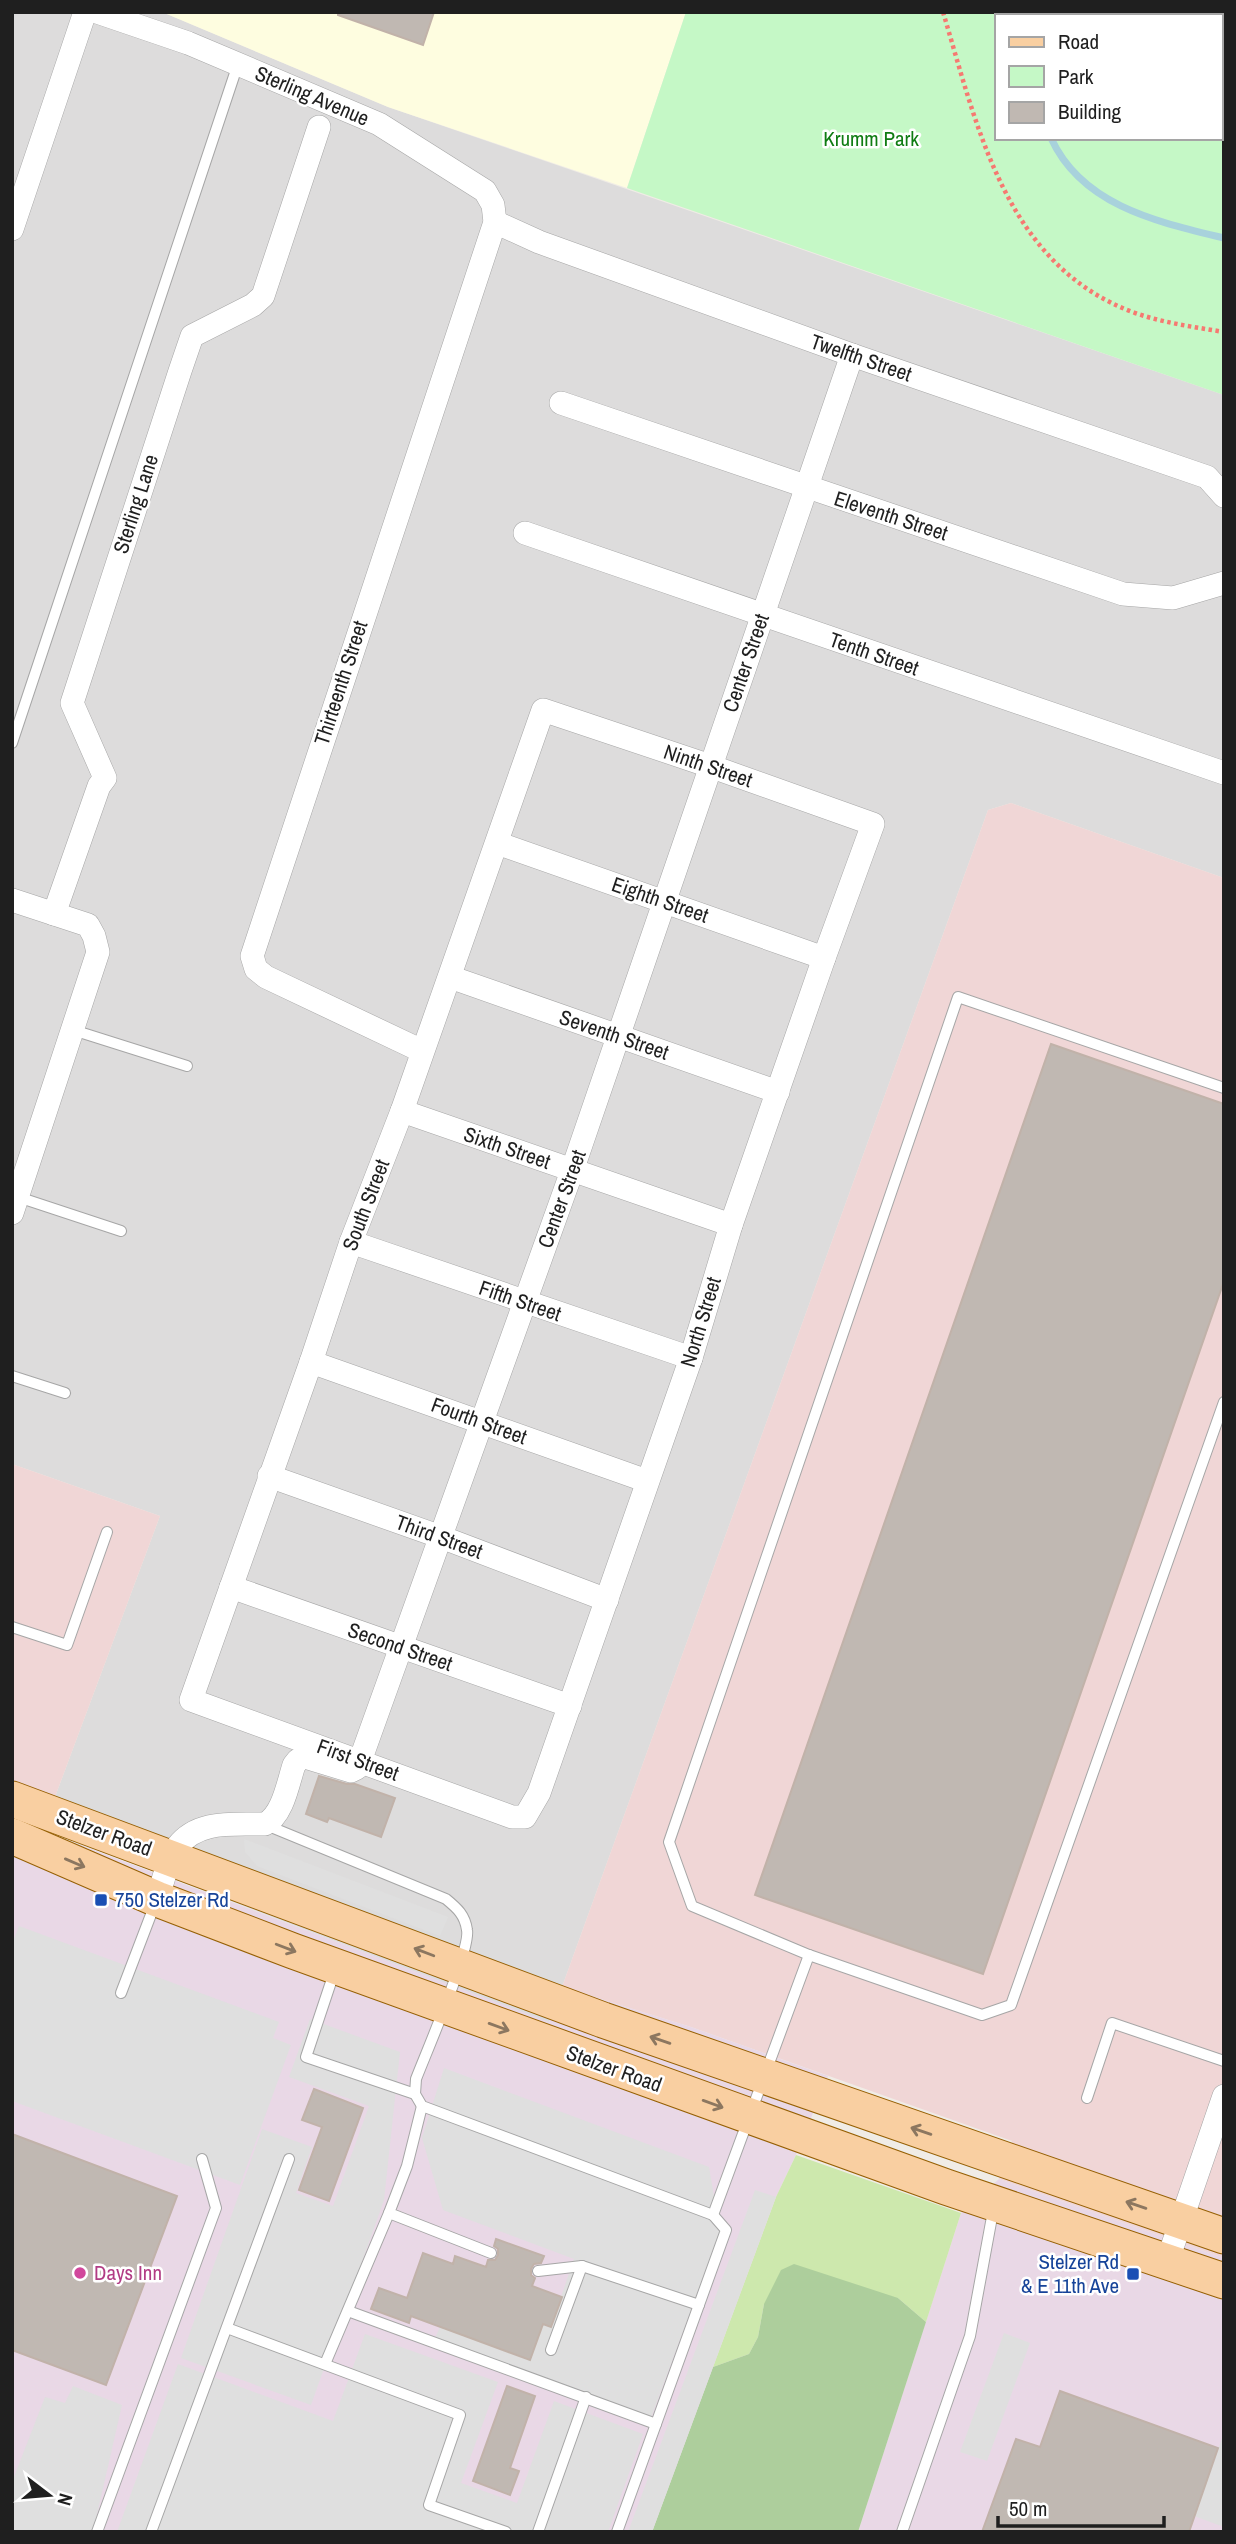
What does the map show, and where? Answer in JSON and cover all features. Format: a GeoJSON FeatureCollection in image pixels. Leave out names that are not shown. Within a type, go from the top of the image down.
{"type":"FeatureCollection","features":[{"type":"Feature","properties":{"kind":"main road","name":"Stelzer Road"},"geometry":{"type":"LineString","coordinates":[[12,1799],[603,2020],[1224,2236]]}},
{"type":"Feature","properties":{"kind":"main road","name":"Stelzer Road"},"geometry":{"type":"LineString","coordinates":[[12,1836],[157,1899],[336,1967],[750,2118],[1224,2281]]}},
{"type":"Feature","properties":{"kind":"street"},"geometry":{"type":"LineString","coordinates":[[12,229],[85,12]]}},
{"type":"Feature","properties":{"kind":"street","name":"Sterling Avenue"},"geometry":{"type":"LineString","coordinates":[[97,12],[188,43],[379,124],[485,191],[493,205],[495,222]]}},
{"type":"Feature","properties":{"kind":"street","name":"Sterling Lane"},"geometry":{"type":"LineString","coordinates":[[54,914],[99,786],[105,778],[72,703],[180,371],[192,336],[253,305],[262,296],[319,127]]}},
{"type":"Feature","properties":{"kind":"street","name":"Twelfth Street"},"geometry":{"type":"LineString","coordinates":[[495,222],[539,242],[852,355],[1207,477],[1224,496]]}},
{"type":"Feature","properties":{"kind":"street","name":"Thirteenth Street"},"geometry":{"type":"LineString","coordinates":[[422,1051],[266,977],[256,969],[252,956],[495,222]]}},
{"type":"Feature","properties":{"kind":"street","name":"Center Street"},"geometry":{"type":"LineString","coordinates":[[360,1761],[619,1037],[852,355]]}},
{"type":"Feature","properties":{"kind":"street","name":"Eleventh Street"},"geometry":{"type":"LineString","coordinates":[[561,403],[1123,594],[1173,598],[1224,583]]}},
{"type":"Feature","properties":{"kind":"street","name":"Tenth Street"},"geometry":{"type":"LineString","coordinates":[[525,533],[1224,773]]}},
{"type":"Feature","properties":{"kind":"street","name":"South Street"},"geometry":{"type":"LineString","coordinates":[[191,1700],[351,1242],[402,1111],[543,710]]}},
{"type":"Feature","properties":{"kind":"street","name":"Ninth Street"},"geometry":{"type":"LineString","coordinates":[[543,710],[873,824]]}},
{"type":"Feature","properties":{"kind":"street","name":"North Street"},"geometry":{"type":"LineString","coordinates":[[525,1816],[539,1793],[570,1706],[691,1359],[731,1225],[873,824]]}},
{"type":"Feature","properties":{"kind":"street","name":"Eighth Street"},"geometry":{"type":"LineString","coordinates":[[497,842],[824,958]]}},
{"type":"Feature","properties":{"kind":"street"},"geometry":{"type":"LineString","coordinates":[[12,900],[88,925],[98,953],[15,1205]]}},
{"type":"Feature","properties":{"kind":"street","name":"Seventh Street"},"geometry":{"type":"LineString","coordinates":[[450,977],[778,1092]]}},
{"type":"Feature","properties":{"kind":"street","name":"Sixth Street"},"geometry":{"type":"LineString","coordinates":[[402,1111],[731,1225]]}},
{"type":"Feature","properties":{"kind":"street","name":"Fifth Street"},"geometry":{"type":"LineString","coordinates":[[351,1242],[691,1359]]}},
{"type":"Feature","properties":{"kind":"street","name":"Fourth Street"},"geometry":{"type":"LineString","coordinates":[[311,1362],[647,1481]]}},
{"type":"Feature","properties":{"kind":"street","name":"Third Street"},"geometry":{"type":"LineString","coordinates":[[269,1476],[607,1600]]}},
{"type":"Feature","properties":{"kind":"street","name":"Second Street"},"geometry":{"type":"LineString","coordinates":[[231,1587],[570,1706]]}},
{"type":"Feature","properties":{"kind":"street","name":"First Street"},"geometry":{"type":"LineString","coordinates":[[191,1700],[512,1817],[525,1816]]}},
{"type":"Feature","properties":{"kind":"street"},"geometry":{"type":"LineString","coordinates":[[157,1899],[176,1848],[190,1833],[209,1825],[265,1824],[273,1821],[298,1759],[305,1757],[351,1771],[357,1768],[360,1761]]}},
{"type":"Feature","properties":{"kind":"street"},"geometry":{"type":"LineString","coordinates":[[1167,2262],[1224,2096]]}},
{"type":"Feature","properties":{"kind":"lane"},"geometry":{"type":"LineString","coordinates":[[12,743],[238,64]]}},
{"type":"Feature","properties":{"kind":"lane"},"geometry":{"type":"LineString","coordinates":[[1224,1088],[958,998],[669,1842],[692,1906],[810,1955],[982,2015],[1011,2005],[1224,1402]]}},
{"type":"Feature","properties":{"kind":"lane"},"geometry":{"type":"LineString","coordinates":[[73,1030],[187,1066]]}},
{"type":"Feature","properties":{"kind":"lane"},"geometry":{"type":"LineString","coordinates":[[15,1205],[121,1231]]}},
{"type":"Feature","properties":{"kind":"lane"},"geometry":{"type":"LineString","coordinates":[[12,1376],[65,1393]]}},
{"type":"Feature","properties":{"kind":"lane"},"geometry":{"type":"LineString","coordinates":[[12,1628],[67,1645],[107,1532]]}},
{"type":"Feature","properties":{"kind":"lane"},"geometry":{"type":"LineString","coordinates":[[265,1824],[446,1899],[461,1912],[468,1932],[459,1966],[416,2079],[415,2094],[422,2106],[713,2215],[726,2230],[617,2532]]}},
{"type":"Feature","properties":{"kind":"lane"},"geometry":{"type":"LineString","coordinates":[[121,1993],[157,1899]]}},
{"type":"Feature","properties":{"kind":"lane"},"geometry":{"type":"LineString","coordinates":[[713,2215],[810,1955]]}},
{"type":"Feature","properties":{"kind":"lane"},"geometry":{"type":"LineString","coordinates":[[336,1967],[306,2057],[415,2094]]}},
{"type":"Feature","properties":{"kind":"lane"},"geometry":{"type":"LineString","coordinates":[[1087,2098],[1112,2023],[1224,2062]]}},
{"type":"Feature","properties":{"kind":"lane"},"geometry":{"type":"LineString","coordinates":[[325,2364],[407,2166],[422,2106]]}},
{"type":"Feature","properties":{"kind":"lane"},"geometry":{"type":"LineString","coordinates":[[151,2532],[289,2159]]}},
{"type":"Feature","properties":{"kind":"lane"},"geometry":{"type":"LineString","coordinates":[[97,2532],[216,2208],[202,2160]]}},
{"type":"Feature","properties":{"kind":"lane"},"geometry":{"type":"LineString","coordinates":[[902,2532],[971,2336],[994,2204]]}},
{"type":"Feature","properties":{"kind":"lane"},"geometry":{"type":"LineString","coordinates":[[389,2213],[491,2253]]}},
{"type":"Feature","properties":{"kind":"lane"},"geometry":{"type":"LineString","coordinates":[[538,2271],[582,2266],[699,2305]]}},
{"type":"Feature","properties":{"kind":"lane"},"geometry":{"type":"LineString","coordinates":[[551,2350],[582,2266]]}},
{"type":"Feature","properties":{"kind":"lane"},"geometry":{"type":"LineString","coordinates":[[348,2311],[656,2424]]}},
{"type":"Feature","properties":{"kind":"lane"},"geometry":{"type":"LineString","coordinates":[[228,2328],[460,2415],[429,2505],[506,2532]]}},
{"type":"Feature","properties":{"kind":"lane"},"geometry":{"type":"LineString","coordinates":[[538,2532],[586,2397]]}},
{"type":"Feature","properties":{"kind":"path"},"geometry":{"type":"LineString","coordinates":[[943,12],[980,136],[1002,188],[1025,226],[1046,252],[1072,279],[1135,313],[1224,332]]}},
{"type":"Feature","properties":{"kind":"shaded area"},"geometry":{"type":"Polygon","coordinates":[[[12,12],[162,12],[388,107],[1224,395],[1224,878],[1011,803],[988,810],[549,2023],[43,1829],[160,1516],[12,1464],[12,12]]]}},
{"type":"Feature","properties":{"kind":"shaded area"},"geometry":{"type":"Polygon","coordinates":[[[162,12],[686,12],[627,188],[388,107],[162,12]]]}},
{"type":"Feature","properties":{"kind":"shaded area"},"geometry":{"type":"Polygon","coordinates":[[[1011,803],[1224,878],[1224,2258],[999,2179],[1012,2141],[691,2027],[562,1987],[988,810],[1011,803]]]}},
{"type":"Feature","properties":{"kind":"shaded area"},"geometry":{"type":"Polygon","coordinates":[[[12,1464],[160,1516],[43,1829],[12,1818],[12,1464]]]}},
{"type":"Feature","properties":{"kind":"shaded area"},"geometry":{"type":"Polygon","coordinates":[[[12,1819],[549,2022],[562,1987],[691,2027],[828,2076],[776,2197],[652,2532],[12,2532],[12,1819]]]}},
{"type":"Feature","properties":{"kind":"shaded area"},"geometry":{"type":"Polygon","coordinates":[[[244,1839],[448,1917],[440,1936],[257,1866],[245,1852],[244,1839]]]}},
{"type":"Feature","properties":{"kind":"shaded area"},"geometry":{"type":"Polygon","coordinates":[[[19,1926],[279,2022],[273,2038],[291,2045],[240,2185],[12,2101],[12,1944],[19,1926]]]}},
{"type":"Feature","properties":{"kind":"shaded area"},"geometry":{"type":"Polygon","coordinates":[[[310,2019],[400,2052],[384,2200],[311,2405],[181,2358],[262,2129],[312,2147],[296,2193],[333,2206],[369,2106],[289,2077],[310,2019]]]}},
{"type":"Feature","properties":{"kind":"shaded area"},"geometry":{"type":"Polygon","coordinates":[[[444,2068],[709,2167],[720,2232],[651,2418],[435,2338],[440,2327],[530,2360],[543,2324],[551,2326],[574,2259],[443,2210],[422,2138],[444,2068]]]}},
{"type":"Feature","properties":{"kind":"shaded area"},"geometry":{"type":"Polygon","coordinates":[[[999,2179],[1224,2258],[1224,2532],[858,2532],[961,2213],[999,2179]]]}},
{"type":"Feature","properties":{"kind":"shaded area"},"geometry":{"type":"Polygon","coordinates":[[[755,2190],[776,2197],[652,2532],[628,2532],[755,2190]]]}},
{"type":"Feature","properties":{"kind":"shaded area"},"geometry":{"type":"Polygon","coordinates":[[[1004,2333],[1030,2343],[987,2461],[960,2452],[1004,2333]]]}},
{"type":"Feature","properties":{"kind":"shaded area"},"geometry":{"type":"Polygon","coordinates":[[[365,2334],[498,2382],[461,2483],[517,2503],[554,2401],[643,2434],[608,2532],[117,2532],[178,2364],[333,2421],[365,2334]]]}},
{"type":"Feature","properties":{"kind":"shaded area"},"geometry":{"type":"Polygon","coordinates":[[[73,2386],[122,2405],[93,2532],[12,2532],[12,2482],[45,2397],[65,2403],[73,2386]]]}},
{"type":"Feature","properties":{"kind":"shaded area"},"geometry":{"type":"Polygon","coordinates":[[[1224,2433],[1224,2527],[1194,2516],[1224,2433]]]}},
{"type":"Feature","properties":{"kind":"green space","name":"Krumm Park"},"geometry":{"type":"Polygon","coordinates":[[[686,12],[1224,12],[1224,395],[627,188],[686,12]]]}},
{"type":"Feature","properties":{"kind":"green space"},"geometry":{"type":"Polygon","coordinates":[[[796,2155],[961,2213],[926,2322],[898,2298],[764,2304],[758,2337],[749,2354],[713,2367],[776,2197],[796,2155]]]}},
{"type":"Feature","properties":{"kind":"green space"},"geometry":{"type":"Polygon","coordinates":[[[794,2264],[898,2298],[926,2322],[858,2532],[652,2532],[713,2367],[749,2354],[758,2337],[764,2304],[781,2270],[794,2264]]]}},
{"type":"Feature","properties":{"kind":"building"},"geometry":{"type":"Polygon","coordinates":[[[338,12],[434,12],[423,45],[338,15],[338,12]]]}},
{"type":"Feature","properties":{"kind":"building"},"geometry":{"type":"Polygon","coordinates":[[[1051,1044],[1224,1104],[1224,1281],[983,1974],[755,1895],[1051,1044]]]}},
{"type":"Feature","properties":{"kind":"building"},"geometry":{"type":"Polygon","coordinates":[[[319,1776],[355,1784],[395,1798],[381,1837],[329,1818],[327,1822],[306,1814],[319,1776]]]}},
{"type":"Feature","properties":{"kind":"building"},"geometry":{"type":"Polygon","coordinates":[[[314,2089],[363,2108],[329,2201],[299,2190],[322,2127],[302,2120],[314,2089]]]}},
{"type":"Feature","properties":{"kind":"building","name":"Days Inn"},"geometry":{"type":"Polygon","coordinates":[[[12,2134],[177,2196],[106,2385],[12,2350],[12,2134]]]}},
{"type":"Feature","properties":{"kind":"building"},"geometry":{"type":"Polygon","coordinates":[[[496,2239],[544,2256],[541,2263],[534,2264],[531,2269],[531,2275],[535,2278],[532,2286],[562,2297],[551,2327],[543,2324],[530,2360],[411,2316],[409,2323],[371,2309],[379,2288],[407,2298],[423,2253],[453,2264],[455,2256],[486,2267],[488,2260],[495,2260],[498,2255],[498,2249],[494,2246],[496,2239]]]}},
{"type":"Feature","properties":{"kind":"building"},"geometry":{"type":"Polygon","coordinates":[[[507,2386],[535,2396],[510,2468],[519,2471],[510,2495],[473,2481],[507,2386]]]}},
{"type":"Feature","properties":{"kind":"building"},"geometry":{"type":"Polygon","coordinates":[[[1060,2391],[1218,2448],[1189,2532],[982,2532],[1016,2439],[1040,2447],[1060,2391]]]}},
{"type":"Feature","properties":{"kind":"waterway"},"geometry":{"type":"LineString","coordinates":[[1052,140],[1065,161],[1082,180],[1124,208],[1173,225],[1224,238]]}},
{"type":"Feature","properties":{"kind":"place","name":"750 Stelzer Rd"},"geometry":{"type":"Point","coordinates":[101,1900]}},
{"type":"Feature","properties":{"kind":"place","name":"Days Inn"},"geometry":{"type":"Point","coordinates":[80,2273]}},
{"type":"Feature","properties":{"kind":"place","name":"Stelzer Rd & E 11th Ave"},"geometry":{"type":"Point","coordinates":[1133,2274]}}]}
